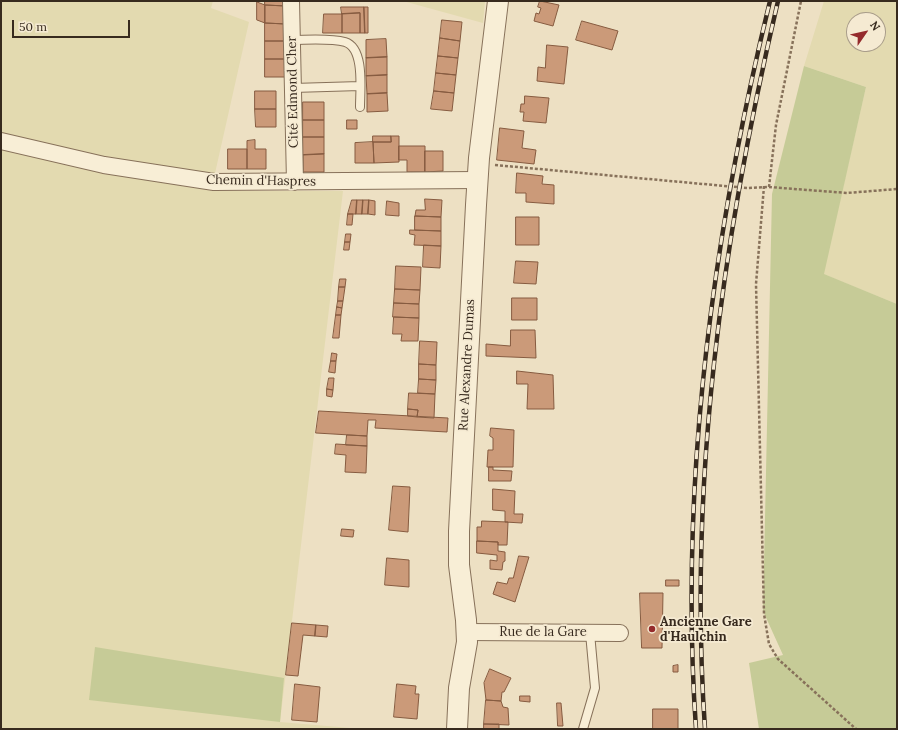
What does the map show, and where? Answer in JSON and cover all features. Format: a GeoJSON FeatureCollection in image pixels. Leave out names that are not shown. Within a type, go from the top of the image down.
{"type":"FeatureCollection","features":[{"type":"Feature","properties":{"kind":"street","name":"Cité Edmond Cher"},"geometry":{"type":"LineString","coordinates":[[291,1],[295,182]]}},
{"type":"Feature","properties":{"kind":"street","name":"Rue Alexandre Dumas"},"geometry":{"type":"LineString","coordinates":[[457,729],[458,694],[466,648],[467,632],[460,579],[459,531],[478,172],[498,1]]}},
{"type":"Feature","properties":{"kind":"street","name":"Chemin d'Haspres"},"geometry":{"type":"LineString","coordinates":[[1,142],[104,165],[185,179],[226,183],[295,182],[478,172]]}},
{"type":"Feature","properties":{"kind":"street","name":"Rue de la Gare"},"geometry":{"type":"LineString","coordinates":[[467,632],[620,633]]}},
{"type":"Feature","properties":{"kind":"lane"},"geometry":{"type":"LineString","coordinates":[[292,40],[340,41],[349,44],[358,56],[360,107]]}},
{"type":"Feature","properties":{"kind":"lane"},"geometry":{"type":"LineString","coordinates":[[293,88],[360,86]]}},
{"type":"Feature","properties":{"kind":"lane"},"geometry":{"type":"LineString","coordinates":[[584,729],[595,688],[590,633]]}},
{"type":"Feature","properties":{"kind":"path"},"geometry":{"type":"LineString","coordinates":[[769,187],[776,124],[801,1]]}},
{"type":"Feature","properties":{"kind":"path"},"geometry":{"type":"LineString","coordinates":[[478,172],[747,188],[764,186],[847,193],[897,189]]}},
{"type":"Feature","properties":{"kind":"path"},"geometry":{"type":"LineString","coordinates":[[764,186],[756,284],[764,614],[767,635],[773,652],[784,666],[856,729]]}},
{"type":"Feature","properties":{"kind":"shaded area"},"geometry":{"type":"Polygon","coordinates":[[[1,1],[213,1],[211,8],[249,22],[211,191],[343,191],[280,722],[362,729],[1,729],[1,1]]]}},
{"type":"Feature","properties":{"kind":"shaded area"},"geometry":{"type":"Polygon","coordinates":[[[403,1],[485,1],[483,23],[403,1]]]}},
{"type":"Feature","properties":{"kind":"shaded area"},"geometry":{"type":"Polygon","coordinates":[[[824,1],[897,1],[897,304],[823,274],[866,87],[804,66],[824,1]]]}},
{"type":"Feature","properties":{"kind":"green space"},"geometry":{"type":"Polygon","coordinates":[[[804,66],[866,87],[824,274],[897,304],[897,729],[759,729],[749,663],[783,655],[763,611],[772,194],[804,66]]]}},
{"type":"Feature","properties":{"kind":"green space"},"geometry":{"type":"Polygon","coordinates":[[[95,647],[284,678],[280,722],[89,700],[95,647]]]}},
{"type":"Feature","properties":{"kind":"building"},"geometry":{"type":"Polygon","coordinates":[[[265,1],[285,1],[286,6],[265,5],[265,1]]]}},
{"type":"Feature","properties":{"kind":"building"},"geometry":{"type":"Polygon","coordinates":[[[540,1],[559,5],[553,26],[534,21],[536,13],[539,14],[541,8],[538,7],[540,1]]]}},
{"type":"Feature","properties":{"kind":"building"},"geometry":{"type":"Polygon","coordinates":[[[257,2],[265,5],[265,23],[257,20],[257,2]]]}},
{"type":"Feature","properties":{"kind":"building"},"geometry":{"type":"Polygon","coordinates":[[[265,5],[286,6],[286,24],[265,23],[265,5]]]}},
{"type":"Feature","properties":{"kind":"building"},"geometry":{"type":"Polygon","coordinates":[[[341,7],[364,7],[365,33],[360,33],[360,13],[342,14],[341,7]]]}},
{"type":"Feature","properties":{"kind":"building"},"geometry":{"type":"Polygon","coordinates":[[[364,7],[368,7],[368,33],[365,33],[364,7]]]}},
{"type":"Feature","properties":{"kind":"building"},"geometry":{"type":"Polygon","coordinates":[[[360,13],[360,33],[342,33],[342,14],[360,13]]]}},
{"type":"Feature","properties":{"kind":"building"},"geometry":{"type":"Polygon","coordinates":[[[324,14],[342,14],[342,33],[323,33],[324,14]]]}},
{"type":"Feature","properties":{"kind":"building"},"geometry":{"type":"Polygon","coordinates":[[[442,20],[462,22],[460,41],[440,38],[442,20]]]}},
{"type":"Feature","properties":{"kind":"building"},"geometry":{"type":"Polygon","coordinates":[[[582,21],[618,31],[612,50],[576,40],[582,21]]]}},
{"type":"Feature","properties":{"kind":"building"},"geometry":{"type":"Polygon","coordinates":[[[265,23],[286,24],[286,41],[265,41],[265,23]]]}},
{"type":"Feature","properties":{"kind":"building"},"geometry":{"type":"Polygon","coordinates":[[[440,38],[460,41],[458,58],[438,56],[440,38]]]}},
{"type":"Feature","properties":{"kind":"building"},"geometry":{"type":"Polygon","coordinates":[[[386,39],[387,57],[366,58],[366,40],[386,39]]]}},
{"type":"Feature","properties":{"kind":"building"},"geometry":{"type":"Polygon","coordinates":[[[265,41],[286,41],[286,59],[265,59],[265,41]]]}},
{"type":"Feature","properties":{"kind":"building"},"geometry":{"type":"Polygon","coordinates":[[[547,45],[568,47],[564,84],[537,81],[538,67],[545,68],[547,45]]]}},
{"type":"Feature","properties":{"kind":"building"},"geometry":{"type":"Polygon","coordinates":[[[438,56],[458,58],[456,75],[436,73],[438,56]]]}},
{"type":"Feature","properties":{"kind":"building"},"geometry":{"type":"Polygon","coordinates":[[[387,57],[387,75],[366,76],[366,58],[387,57]]]}},
{"type":"Feature","properties":{"kind":"building"},"geometry":{"type":"Polygon","coordinates":[[[265,59],[286,59],[286,77],[265,77],[265,59]]]}},
{"type":"Feature","properties":{"kind":"building"},"geometry":{"type":"Polygon","coordinates":[[[436,73],[456,75],[454,93],[434,91],[436,73]]]}},
{"type":"Feature","properties":{"kind":"building"},"geometry":{"type":"Polygon","coordinates":[[[387,75],[387,93],[367,94],[366,76],[387,75]]]}},
{"type":"Feature","properties":{"kind":"building"},"geometry":{"type":"Polygon","coordinates":[[[255,91],[276,91],[276,109],[255,109],[255,91]]]}},
{"type":"Feature","properties":{"kind":"building"},"geometry":{"type":"Polygon","coordinates":[[[434,91],[454,93],[452,111],[431,109],[434,91]]]}},
{"type":"Feature","properties":{"kind":"building"},"geometry":{"type":"Polygon","coordinates":[[[387,93],[388,111],[367,112],[367,94],[387,93]]]}},
{"type":"Feature","properties":{"kind":"building"},"geometry":{"type":"Polygon","coordinates":[[[525,96],[549,98],[546,123],[523,121],[524,112],[520,112],[521,104],[524,104],[525,96]]]}},
{"type":"Feature","properties":{"kind":"building"},"geometry":{"type":"Polygon","coordinates":[[[303,102],[324,102],[324,120],[303,120],[303,102]]]}},
{"type":"Feature","properties":{"kind":"building"},"geometry":{"type":"Polygon","coordinates":[[[255,109],[276,109],[276,127],[256,127],[255,109]]]}},
{"type":"Feature","properties":{"kind":"building"},"geometry":{"type":"Polygon","coordinates":[[[303,120],[324,120],[324,137],[303,137],[303,120]]]}},
{"type":"Feature","properties":{"kind":"building"},"geometry":{"type":"Polygon","coordinates":[[[347,120],[357,120],[357,129],[347,129],[347,120]]]}},
{"type":"Feature","properties":{"kind":"building"},"geometry":{"type":"Polygon","coordinates":[[[500,128],[524,131],[522,148],[536,150],[534,164],[497,160],[500,128]]]}},
{"type":"Feature","properties":{"kind":"building"},"geometry":{"type":"Polygon","coordinates":[[[373,136],[391,136],[391,142],[373,142],[373,136]]]}},
{"type":"Feature","properties":{"kind":"building"},"geometry":{"type":"Polygon","coordinates":[[[391,136],[399,136],[399,162],[374,163],[373,142],[391,142],[391,136]]]}},
{"type":"Feature","properties":{"kind":"building"},"geometry":{"type":"Polygon","coordinates":[[[303,137],[324,137],[324,154],[303,155],[303,137]]]}},
{"type":"Feature","properties":{"kind":"building"},"geometry":{"type":"Polygon","coordinates":[[[255,140],[255,149],[266,149],[266,169],[247,169],[247,141],[255,140]]]}},
{"type":"Feature","properties":{"kind":"building"},"geometry":{"type":"Polygon","coordinates":[[[373,142],[374,163],[355,163],[355,143],[373,142]]]}},
{"type":"Feature","properties":{"kind":"building"},"geometry":{"type":"Polygon","coordinates":[[[399,146],[425,146],[425,172],[407,172],[407,160],[399,160],[399,146]]]}},
{"type":"Feature","properties":{"kind":"building"},"geometry":{"type":"Polygon","coordinates":[[[228,149],[247,149],[247,169],[228,169],[228,149]]]}},
{"type":"Feature","properties":{"kind":"building"},"geometry":{"type":"Polygon","coordinates":[[[425,151],[443,151],[443,171],[425,172],[425,151]]]}},
{"type":"Feature","properties":{"kind":"building"},"geometry":{"type":"Polygon","coordinates":[[[324,154],[324,172],[303,172],[303,155],[324,154]]]}},
{"type":"Feature","properties":{"kind":"building"},"geometry":{"type":"Polygon","coordinates":[[[517,173],[543,176],[542,184],[554,185],[554,204],[526,202],[526,193],[516,193],[517,173]]]}},
{"type":"Feature","properties":{"kind":"building"},"geometry":{"type":"Polygon","coordinates":[[[425,199],[442,200],[441,217],[415,216],[416,210],[425,210],[425,199]]]}},
{"type":"Feature","properties":{"kind":"building"},"geometry":{"type":"Polygon","coordinates":[[[352,200],[357,200],[356,214],[348,214],[352,200]]]}},
{"type":"Feature","properties":{"kind":"building"},"geometry":{"type":"Polygon","coordinates":[[[357,200],[363,200],[362,214],[356,214],[357,200]]]}},
{"type":"Feature","properties":{"kind":"building"},"geometry":{"type":"Polygon","coordinates":[[[363,200],[369,200],[368,214],[362,214],[363,200]]]}},
{"type":"Feature","properties":{"kind":"building"},"geometry":{"type":"Polygon","coordinates":[[[369,200],[375,201],[375,215],[368,214],[369,200]]]}},
{"type":"Feature","properties":{"kind":"building"},"geometry":{"type":"Polygon","coordinates":[[[387,201],[399,203],[399,216],[386,215],[387,201]]]}},
{"type":"Feature","properties":{"kind":"building"},"geometry":{"type":"Polygon","coordinates":[[[348,214],[353,214],[352,225],[347,225],[348,214]]]}},
{"type":"Feature","properties":{"kind":"building"},"geometry":{"type":"Polygon","coordinates":[[[415,216],[441,217],[441,231],[415,230],[415,216]]]}},
{"type":"Feature","properties":{"kind":"building"},"geometry":{"type":"Polygon","coordinates":[[[516,217],[539,217],[539,245],[516,245],[516,217]]]}},
{"type":"Feature","properties":{"kind":"building"},"geometry":{"type":"Polygon","coordinates":[[[410,230],[441,231],[441,246],[414,245],[415,235],[410,234],[410,230]]]}},
{"type":"Feature","properties":{"kind":"building"},"geometry":{"type":"Polygon","coordinates":[[[346,234],[351,234],[350,242],[345,242],[346,234]]]}},
{"type":"Feature","properties":{"kind":"building"},"geometry":{"type":"Polygon","coordinates":[[[345,242],[350,242],[349,250],[344,250],[345,242]]]}},
{"type":"Feature","properties":{"kind":"building"},"geometry":{"type":"Polygon","coordinates":[[[424,245],[441,246],[440,268],[423,267],[424,245]]]}},
{"type":"Feature","properties":{"kind":"building"},"geometry":{"type":"Polygon","coordinates":[[[516,261],[538,262],[536,284],[514,283],[516,261]]]}},
{"type":"Feature","properties":{"kind":"building"},"geometry":{"type":"Polygon","coordinates":[[[396,266],[421,267],[420,290],[395,289],[396,266]]]}},
{"type":"Feature","properties":{"kind":"building"},"geometry":{"type":"Polygon","coordinates":[[[340,279],[346,279],[345,287],[339,287],[340,279]]]}},
{"type":"Feature","properties":{"kind":"building"},"geometry":{"type":"Polygon","coordinates":[[[339,287],[345,287],[343,301],[338,301],[339,287]]]}},
{"type":"Feature","properties":{"kind":"building"},"geometry":{"type":"Polygon","coordinates":[[[395,289],[420,290],[419,304],[394,303],[395,289]]]}},
{"type":"Feature","properties":{"kind":"building"},"geometry":{"type":"Polygon","coordinates":[[[512,298],[537,298],[537,320],[512,320],[512,298]]]}},
{"type":"Feature","properties":{"kind":"building"},"geometry":{"type":"Polygon","coordinates":[[[338,301],[343,301],[342,308],[337,307],[338,301]]]}},
{"type":"Feature","properties":{"kind":"building"},"geometry":{"type":"Polygon","coordinates":[[[394,303],[419,304],[419,318],[393,317],[394,303]]]}},
{"type":"Feature","properties":{"kind":"building"},"geometry":{"type":"Polygon","coordinates":[[[337,307],[342,308],[341,315],[336,315],[337,307]]]}},
{"type":"Feature","properties":{"kind":"building"},"geometry":{"type":"Polygon","coordinates":[[[336,315],[341,315],[339,338],[333,338],[336,315]]]}},
{"type":"Feature","properties":{"kind":"building"},"geometry":{"type":"Polygon","coordinates":[[[394,317],[419,318],[418,341],[401,341],[402,334],[393,334],[394,317]]]}},
{"type":"Feature","properties":{"kind":"building"},"geometry":{"type":"Polygon","coordinates":[[[511,330],[535,330],[536,358],[486,356],[486,344],[510,346],[511,330]]]}},
{"type":"Feature","properties":{"kind":"building"},"geometry":{"type":"Polygon","coordinates":[[[420,341],[437,342],[436,365],[419,364],[420,341]]]}},
{"type":"Feature","properties":{"kind":"building"},"geometry":{"type":"Polygon","coordinates":[[[332,353],[337,354],[336,361],[331,361],[332,353]]]}},
{"type":"Feature","properties":{"kind":"building"},"geometry":{"type":"Polygon","coordinates":[[[331,361],[336,361],[335,373],[329,372],[331,361]]]}},
{"type":"Feature","properties":{"kind":"building"},"geometry":{"type":"Polygon","coordinates":[[[419,364],[436,365],[436,380],[419,379],[419,364]]]}},
{"type":"Feature","properties":{"kind":"building"},"geometry":{"type":"Polygon","coordinates":[[[517,371],[553,375],[554,409],[527,409],[528,384],[517,384],[517,371]]]}},
{"type":"Feature","properties":{"kind":"building"},"geometry":{"type":"Polygon","coordinates":[[[329,378],[334,378],[333,390],[327,389],[329,378]]]}},
{"type":"Feature","properties":{"kind":"building"},"geometry":{"type":"Polygon","coordinates":[[[419,379],[436,380],[435,394],[418,393],[419,379]]]}},
{"type":"Feature","properties":{"kind":"building"},"geometry":{"type":"Polygon","coordinates":[[[327,389],[333,390],[332,397],[327,396],[327,389]]]}},
{"type":"Feature","properties":{"kind":"building"},"geometry":{"type":"Polygon","coordinates":[[[409,393],[435,394],[434,418],[417,417],[418,410],[408,409],[409,393]]]}},
{"type":"Feature","properties":{"kind":"building"},"geometry":{"type":"Polygon","coordinates":[[[408,409],[418,410],[417,417],[408,416],[408,409]]]}},
{"type":"Feature","properties":{"kind":"building"},"geometry":{"type":"Polygon","coordinates":[[[319,411],[448,418],[447,432],[375,428],[376,420],[368,420],[367,436],[316,433],[319,411]]]}},
{"type":"Feature","properties":{"kind":"building"},"geometry":{"type":"Polygon","coordinates":[[[491,428],[514,430],[513,467],[487,467],[488,450],[493,450],[493,438],[490,436],[491,428]]]}},
{"type":"Feature","properties":{"kind":"building"},"geometry":{"type":"Polygon","coordinates":[[[347,435],[367,436],[367,446],[346,445],[347,435]]]}},
{"type":"Feature","properties":{"kind":"building"},"geometry":{"type":"Polygon","coordinates":[[[336,444],[367,446],[366,473],[345,472],[346,455],[335,454],[336,444]]]}},
{"type":"Feature","properties":{"kind":"building"},"geometry":{"type":"Polygon","coordinates":[[[489,467],[493,467],[493,470],[512,471],[511,481],[489,481],[489,467]]]}},
{"type":"Feature","properties":{"kind":"building"},"geometry":{"type":"Polygon","coordinates":[[[393,486],[410,487],[408,532],[389,530],[393,486]]]}},
{"type":"Feature","properties":{"kind":"building"},"geometry":{"type":"Polygon","coordinates":[[[493,489],[515,491],[514,514],[523,514],[522,523],[505,522],[505,511],[493,510],[493,489]]]}},
{"type":"Feature","properties":{"kind":"building"},"geometry":{"type":"Polygon","coordinates":[[[482,521],[508,522],[507,545],[498,545],[498,542],[477,541],[477,527],[481,527],[482,521]]]}},
{"type":"Feature","properties":{"kind":"building"},"geometry":{"type":"Polygon","coordinates":[[[342,529],[354,530],[353,537],[341,536],[342,529]]]}},
{"type":"Feature","properties":{"kind":"building"},"geometry":{"type":"Polygon","coordinates":[[[477,541],[498,542],[498,551],[505,552],[505,561],[503,562],[502,570],[490,569],[490,560],[497,561],[497,555],[477,553],[477,541]]]}},
{"type":"Feature","properties":{"kind":"building"},"geometry":{"type":"Polygon","coordinates":[[[519,556],[529,557],[515,602],[493,594],[497,582],[507,584],[509,578],[513,578],[519,556]]]}},
{"type":"Feature","properties":{"kind":"building"},"geometry":{"type":"Polygon","coordinates":[[[387,558],[409,560],[409,587],[385,585],[387,558]]]}},
{"type":"Feature","properties":{"kind":"building"},"geometry":{"type":"Polygon","coordinates":[[[666,580],[679,580],[679,586],[666,586],[666,580]]]}},
{"type":"Feature","properties":{"kind":"building","name":"Ancienne Gare d'Haulchin"},"geometry":{"type":"Polygon","coordinates":[[[640,593],[663,593],[662,648],[642,648],[640,593]]]}},
{"type":"Feature","properties":{"kind":"building"},"geometry":{"type":"Polygon","coordinates":[[[292,623],[316,625],[315,636],[303,635],[298,676],[286,675],[292,623]]]}},
{"type":"Feature","properties":{"kind":"building"},"geometry":{"type":"Polygon","coordinates":[[[316,625],[328,626],[327,637],[315,636],[316,625]]]}},
{"type":"Feature","properties":{"kind":"building"},"geometry":{"type":"Polygon","coordinates":[[[678,665],[678,672],[673,672],[673,666],[678,665]]]}},
{"type":"Feature","properties":{"kind":"building"},"geometry":{"type":"Polygon","coordinates":[[[490,669],[511,678],[504,692],[502,692],[501,701],[486,700],[484,683],[490,669]]]}},
{"type":"Feature","properties":{"kind":"building"},"geometry":{"type":"Polygon","coordinates":[[[295,684],[320,687],[317,722],[292,720],[295,684]]]}},
{"type":"Feature","properties":{"kind":"building"},"geometry":{"type":"Polygon","coordinates":[[[397,684],[416,686],[415,694],[419,694],[417,719],[394,717],[397,684]]]}},
{"type":"Feature","properties":{"kind":"building"},"geometry":{"type":"Polygon","coordinates":[[[520,696],[530,696],[530,702],[520,701],[520,696]]]}},
{"type":"Feature","properties":{"kind":"building"},"geometry":{"type":"Polygon","coordinates":[[[486,700],[501,701],[503,707],[508,708],[509,725],[484,724],[486,700]]]}},
{"type":"Feature","properties":{"kind":"building"},"geometry":{"type":"Polygon","coordinates":[[[557,703],[561,703],[563,726],[558,726],[557,703]]]}},
{"type":"Feature","properties":{"kind":"building"},"geometry":{"type":"Polygon","coordinates":[[[653,709],[678,709],[678,729],[653,729],[653,709]]]}},
{"type":"Feature","properties":{"kind":"building"},"geometry":{"type":"Polygon","coordinates":[[[484,724],[499,724],[499,729],[484,729],[484,724]]]}},
{"type":"Feature","properties":{"kind":"railway"},"geometry":{"type":"LineString","coordinates":[[696,729],[692,637],[692,546],[697,454],[705,362],[717,271],[732,180],[749,90],[770,1]]}},
{"type":"Feature","properties":{"kind":"railway"},"geometry":{"type":"LineString","coordinates":[[705,729],[701,637],[701,545],[706,454],[714,362],[726,271],[741,181],[758,91],[778,1]]}},
{"type":"Feature","properties":{"kind":"place","name":"Ancienne Gare d'Haulchin"},"geometry":{"type":"Point","coordinates":[652,629]}}]}
